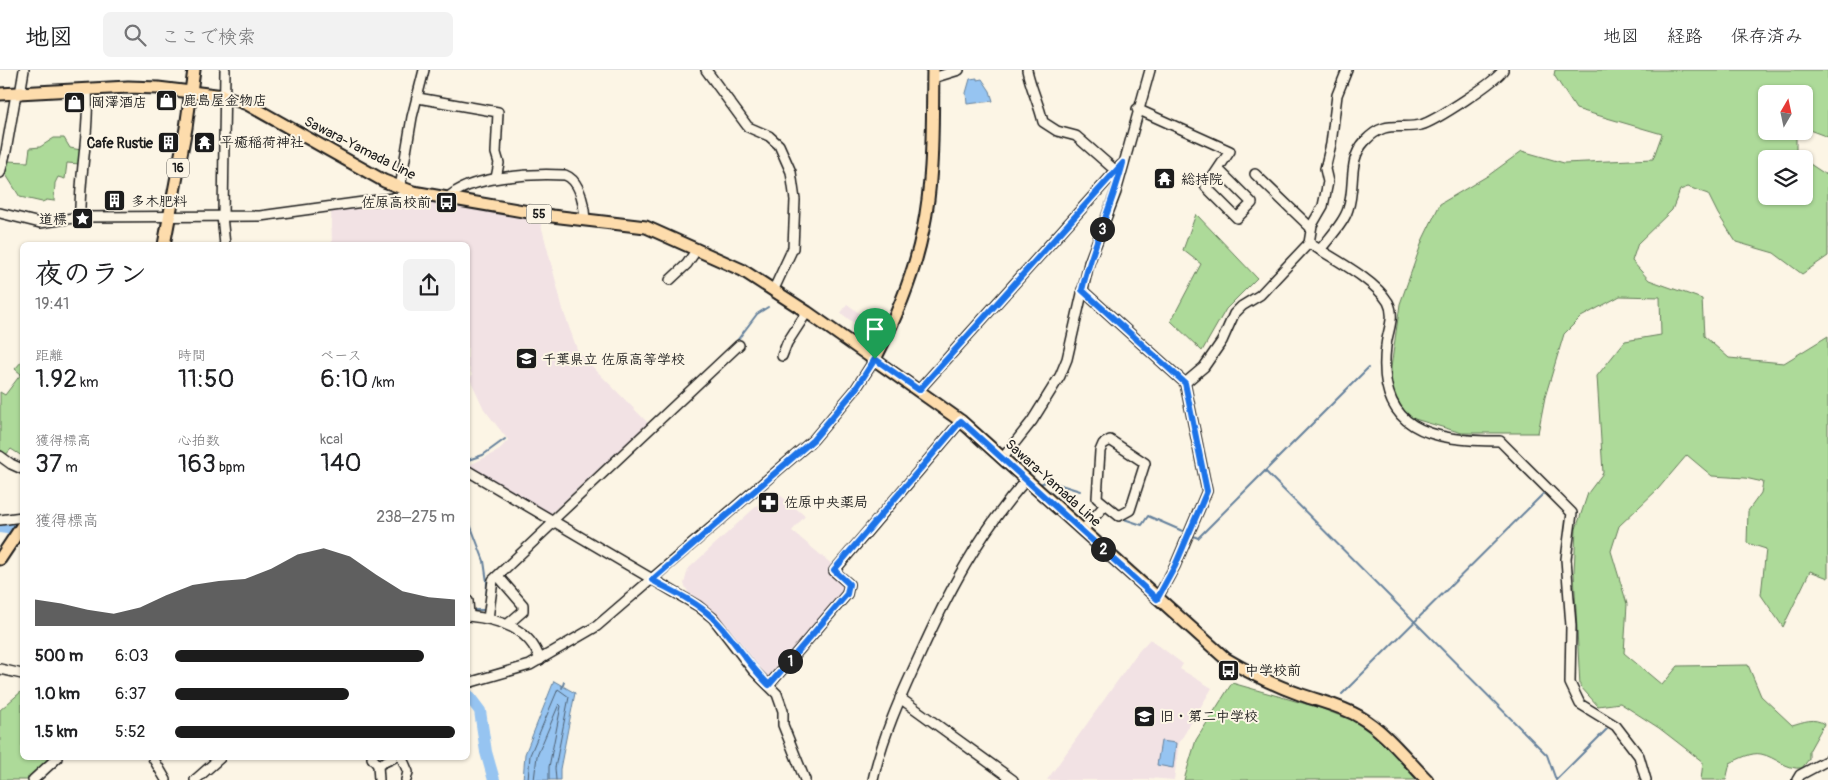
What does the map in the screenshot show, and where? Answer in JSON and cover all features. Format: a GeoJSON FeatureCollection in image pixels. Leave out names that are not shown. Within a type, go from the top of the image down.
{"type":"FeatureCollection","features":[{"type":"Feature","properties":{"kind":"main road","name":"16"},"geometry":{"type":"LineString","coordinates":[[165,242],[186,128],[194,70]]}},
{"type":"Feature","properties":{"kind":"main road"},"geometry":{"type":"LineString","coordinates":[[875,359],[897,317],[911,278],[924,230],[930,182],[933,74]]}},
{"type":"Feature","properties":{"kind":"main road","name":"55"},"geometry":{"type":"LineString","coordinates":[[0,94],[128,87],[190,91]]}},
{"type":"Feature","properties":{"kind":"main road","name":"Sawara-Yamada Line"},"geometry":{"type":"LineString","coordinates":[[190,91],[224,96],[247,104],[400,188],[412,192],[585,220],[646,226],[735,266],[774,289],[961,421],[1226,659],[1247,672],[1301,695],[1342,708],[1362,718],[1377,729],[1428,780]]}},
{"type":"Feature","properties":{"kind":"main road"},"geometry":{"type":"LineString","coordinates":[[0,559],[20,529]]}},
{"type":"Feature","properties":{"kind":"street"},"geometry":{"type":"LineString","coordinates":[[0,173],[24,70]]}},
{"type":"Feature","properties":{"kind":"street"},"geometry":{"type":"LineString","coordinates":[[225,70],[223,216],[225,242]]}},
{"type":"Feature","properties":{"kind":"street"},"geometry":{"type":"LineString","coordinates":[[400,188],[412,117],[424,70]]}},
{"type":"Feature","properties":{"kind":"street"},"geometry":{"type":"LineString","coordinates":[[706,70],[748,127],[769,136],[779,146],[791,172],[795,200],[793,248],[774,289]]}},
{"type":"Feature","properties":{"kind":"street"},"geometry":{"type":"LineString","coordinates":[[933,74],[959,70]]}},
{"type":"Feature","properties":{"kind":"street"},"geometry":{"type":"LineString","coordinates":[[1027,70],[1030,87],[1038,101],[1043,122],[1057,131],[1076,136],[1116,171]]}},
{"type":"Feature","properties":{"kind":"street"},"geometry":{"type":"LineString","coordinates":[[1002,459],[1032,421],[1060,376],[1068,359],[1088,263],[1116,192],[1150,70]]}},
{"type":"Feature","properties":{"kind":"street"},"geometry":{"type":"LineString","coordinates":[[1185,383],[1204,367],[1222,341],[1234,314],[1242,306],[1260,295],[1309,243],[1311,228],[1323,206],[1328,182],[1325,169],[1331,144],[1337,95],[1347,70]]}},
{"type":"Feature","properties":{"kind":"street"},"geometry":{"type":"LineString","coordinates":[[1320,250],[1348,211],[1355,154],[1365,141],[1376,131],[1392,125],[1421,125],[1431,121],[1470,96],[1503,70]]}},
{"type":"Feature","properties":{"kind":"street"},"geometry":{"type":"LineString","coordinates":[[80,217],[80,199],[88,130],[86,90]]}},
{"type":"Feature","properties":{"kind":"street"},"geometry":{"type":"LineString","coordinates":[[418,98],[498,112],[496,153],[499,163],[496,178]]}},
{"type":"Feature","properties":{"kind":"street"},"geometry":{"type":"LineString","coordinates":[[1138,109],[1230,150],[1206,187],[1237,218],[1252,202],[1218,169]]}},
{"type":"Feature","properties":{"kind":"street"},"geometry":{"type":"LineString","coordinates":[[919,390],[1123,163]]}},
{"type":"Feature","properties":{"kind":"street"},"geometry":{"type":"LineString","coordinates":[[448,198],[454,192],[496,178],[553,174],[569,177],[582,199],[585,220]]}},
{"type":"Feature","properties":{"kind":"street"},"geometry":{"type":"LineString","coordinates":[[1256,174],[1311,228]]}},
{"type":"Feature","properties":{"kind":"street"},"geometry":{"type":"LineString","coordinates":[[0,212],[40,223],[80,217],[260,216],[400,197],[412,192]]}},
{"type":"Feature","properties":{"kind":"street"},"geometry":{"type":"LineString","coordinates":[[1309,243],[1372,284],[1388,303],[1392,318],[1386,347],[1386,375],[1388,396],[1396,410],[1427,433],[1445,439],[1500,441],[1572,512],[1566,559],[1571,626],[1570,683],[1572,691],[1580,704],[1616,726],[1639,756],[1646,780]]}},
{"type":"Feature","properties":{"kind":"street"},"geometry":{"type":"LineString","coordinates":[[670,280],[687,264],[697,249]]}},
{"type":"Feature","properties":{"kind":"street"},"geometry":{"type":"LineString","coordinates":[[1082,290],[1185,383],[1207,491],[1189,534],[1157,599]]}},
{"type":"Feature","properties":{"kind":"street"},"geometry":{"type":"LineString","coordinates":[[782,356],[787,343],[807,312]]}},
{"type":"Feature","properties":{"kind":"street"},"geometry":{"type":"LineString","coordinates":[[488,619],[493,580],[552,521],[738,345]]}},
{"type":"Feature","properties":{"kind":"street"},"geometry":{"type":"LineString","coordinates":[[470,683],[498,676],[540,660],[597,626],[813,440],[855,390],[875,359]]}},
{"type":"Feature","properties":{"kind":"street"},"geometry":{"type":"LineString","coordinates":[[769,685],[847,594],[849,584],[834,570],[961,421]]}},
{"type":"Feature","properties":{"kind":"street"},"geometry":{"type":"LineString","coordinates":[[1110,440],[1146,463],[1130,510],[1119,516],[1105,504],[1097,498],[1100,451],[1103,444],[1110,440]]}},
{"type":"Feature","properties":{"kind":"street"},"geometry":{"type":"LineString","coordinates":[[0,456],[20,468]]}},
{"type":"Feature","properties":{"kind":"street"},"geometry":{"type":"LineString","coordinates":[[470,472],[698,606],[713,618],[753,670],[769,685],[780,700],[783,711],[783,725],[805,780]]}},
{"type":"Feature","properties":{"kind":"street"},"geometry":{"type":"LineString","coordinates":[[873,780],[877,759],[900,698],[942,604],[966,562],[1026,480]]}},
{"type":"Feature","properties":{"kind":"street"},"geometry":{"type":"LineString","coordinates":[[1083,530],[1105,504]]}},
{"type":"Feature","properties":{"kind":"street"},"geometry":{"type":"LineString","coordinates":[[0,520],[20,517]]}},
{"type":"Feature","properties":{"kind":"street"},"geometry":{"type":"LineString","coordinates":[[498,576],[524,605],[523,611],[508,624]]}},
{"type":"Feature","properties":{"kind":"street"},"geometry":{"type":"LineString","coordinates":[[470,616],[508,624],[532,642],[540,660]]}},
{"type":"Feature","properties":{"kind":"street"},"geometry":{"type":"LineString","coordinates":[[0,669],[20,674]]}},
{"type":"Feature","properties":{"kind":"street"},"geometry":{"type":"LineString","coordinates":[[900,698],[1012,780]]}},
{"type":"Feature","properties":{"kind":"street"},"geometry":{"type":"LineString","coordinates":[[33,780],[55,760]]}},
{"type":"Feature","properties":{"kind":"street"},"geometry":{"type":"LineString","coordinates":[[154,760],[166,780]]}},
{"type":"Feature","properties":{"kind":"street"},"geometry":{"type":"LineString","coordinates":[[195,780],[218,760]]}},
{"type":"Feature","properties":{"kind":"street"},"geometry":{"type":"LineString","coordinates":[[374,760],[378,766],[380,780]]}},
{"type":"Feature","properties":{"kind":"street"},"geometry":{"type":"LineString","coordinates":[[378,766],[389,760]]}},
{"type":"Feature","properties":{"kind":"street"},"geometry":{"type":"LineString","coordinates":[[403,760],[408,772],[406,780]]}},
{"type":"Feature","properties":{"kind":"street"},"geometry":{"type":"LineString","coordinates":[[1798,780],[1800,775],[1828,760]]}},
{"type":"Feature","properties":{"kind":"shaded area","name":"千葉県立 佐原高等学校"},"geometry":{"type":"Polygon","coordinates":[[[414,199],[539,217],[564,313],[578,352],[648,423],[548,516],[470,467],[470,465],[498,451],[508,440],[484,409],[470,379],[472,375],[470,370],[470,242],[332,242],[331,207],[414,199]]]}},
{"type":"Feature","properties":{"kind":"shaded area"},"geometry":{"type":"Polygon","coordinates":[[[847,304],[862,315],[855,324],[841,313],[847,304]]]}},
{"type":"Feature","properties":{"kind":"shaded area"},"geometry":{"type":"Polygon","coordinates":[[[774,490],[805,516],[792,531],[834,566],[829,572],[846,586],[845,592],[770,680],[756,669],[711,610],[690,596],[684,584],[688,569],[774,490]]]}},
{"type":"Feature","properties":{"kind":"shaded area","name":"旧・第二中学校"},"geometry":{"type":"Polygon","coordinates":[[[1150,639],[1183,664],[1180,669],[1212,688],[1179,743],[1174,780],[1149,778],[1149,780],[1047,780],[1138,652],[1150,639]]]}},
{"type":"Feature","properties":{"kind":"green space"},"geometry":{"type":"Polygon","coordinates":[[[1555,70],[1828,70],[1828,137],[1813,131],[1813,85],[1758,85],[1758,140],[1796,140],[1796,150],[1758,150],[1758,205],[1813,205],[1813,166],[1828,176],[1828,256],[1802,274],[1774,253],[1736,242],[1708,194],[1688,187],[1680,190],[1672,210],[1638,243],[1632,261],[1649,280],[1702,299],[1704,336],[1729,358],[1784,363],[1828,336],[1828,578],[1810,571],[1783,627],[1761,595],[1766,549],[1747,543],[1748,511],[1761,493],[1763,482],[1745,478],[1712,476],[1687,455],[1658,489],[1619,526],[1611,551],[1627,604],[1624,653],[1662,685],[1678,666],[1748,665],[1761,696],[1792,725],[1812,720],[1824,724],[1809,751],[1809,759],[1802,768],[1791,767],[1761,754],[1753,754],[1730,763],[1726,780],[1701,780],[1703,762],[1659,728],[1620,703],[1598,706],[1580,686],[1574,573],[1576,529],[1588,493],[1603,473],[1597,376],[1625,341],[1661,335],[1660,297],[1620,296],[1581,317],[1564,334],[1545,397],[1538,433],[1462,433],[1408,417],[1392,391],[1391,368],[1400,304],[1423,239],[1440,204],[1489,175],[1522,151],[1564,163],[1653,159],[1662,134],[1576,109],[1554,75],[1555,70]]]}},
{"type":"Feature","properties":{"kind":"green space"},"geometry":{"type":"Polygon","coordinates":[[[54,138],[64,138],[70,148],[81,150],[80,164],[67,163],[65,179],[58,177],[55,183],[54,201],[47,200],[42,202],[20,197],[3,170],[7,161],[28,162],[30,148],[40,147],[54,138]]]}},
{"type":"Feature","properties":{"kind":"green space"},"geometry":{"type":"Polygon","coordinates":[[[1196,214],[1257,278],[1226,309],[1202,351],[1171,321],[1201,264],[1183,250],[1196,214]]]}},
{"type":"Feature","properties":{"kind":"green space"},"geometry":{"type":"Polygon","coordinates":[[[20,363],[20,373],[15,369],[20,363]]]}},
{"type":"Feature","properties":{"kind":"green space"},"geometry":{"type":"Polygon","coordinates":[[[20,375],[20,455],[11,449],[4,457],[0,453],[0,392],[5,395],[20,375]]]}},
{"type":"Feature","properties":{"kind":"green space"},"geometry":{"type":"Polygon","coordinates":[[[1232,683],[1320,708],[1364,725],[1420,780],[1184,780],[1196,740],[1232,683]]]}},
{"type":"Feature","properties":{"kind":"green space"},"geometry":{"type":"Polygon","coordinates":[[[20,693],[20,760],[52,760],[30,780],[0,780],[0,710],[20,693]]]}},
{"type":"Feature","properties":{"kind":"water"},"geometry":{"type":"Polygon","coordinates":[[[977,78],[977,80],[982,79],[990,91],[993,101],[967,104],[966,93],[970,79],[977,78]]]}},
{"type":"Feature","properties":{"kind":"water"},"geometry":{"type":"Polygon","coordinates":[[[554,681],[575,693],[560,769],[560,780],[523,780],[525,754],[554,681]]]}},
{"type":"Feature","properties":{"kind":"water"},"geometry":{"type":"Polygon","coordinates":[[[1161,741],[1176,743],[1173,768],[1157,765],[1161,741]]]}},
{"type":"Feature","properties":{"kind":"waterway"},"geometry":{"type":"LineString","coordinates":[[736,342],[757,314],[768,307]]}},
{"type":"Feature","properties":{"kind":"waterway"},"geometry":{"type":"LineString","coordinates":[[1191,535],[1198,538],[1368,368]]}},
{"type":"Feature","properties":{"kind":"waterway"},"geometry":{"type":"LineString","coordinates":[[470,459],[483,455],[505,439]]}},
{"type":"Feature","properties":{"kind":"waterway"},"geometry":{"type":"LineString","coordinates":[[1265,471],[1547,755],[1556,780]]}},
{"type":"Feature","properties":{"kind":"waterway"},"geometry":{"type":"LineString","coordinates":[[1040,484],[1048,481],[1080,491]]}},
{"type":"Feature","properties":{"kind":"waterway"},"geometry":{"type":"LineString","coordinates":[[1342,694],[1543,494]]}},
{"type":"Feature","properties":{"kind":"waterway"},"geometry":{"type":"LineString","coordinates":[[1124,519],[1142,525],[1148,516],[1187,533]]}},
{"type":"Feature","properties":{"kind":"waterway"},"geometry":{"type":"LineString","coordinates":[[470,524],[484,561],[487,582]]}},
{"type":"Feature","properties":{"kind":"waterway"},"geometry":{"type":"LineString","coordinates":[[0,527],[20,530]]}},
{"type":"Feature","properties":{"kind":"waterway"},"geometry":{"type":"LineString","coordinates":[[486,603],[487,582],[490,579]]}},
{"type":"Feature","properties":{"kind":"waterway"},"geometry":{"type":"LineString","coordinates":[[472,610],[485,610]]}},
{"type":"Feature","properties":{"kind":"waterway"},"geometry":{"type":"LineString","coordinates":[[562,688],[564,682]]}},
{"type":"Feature","properties":{"kind":"waterway"},"geometry":{"type":"LineString","coordinates":[[470,698],[480,711],[486,752],[494,780]]}},
{"type":"Feature","properties":{"kind":"waterway"},"geometry":{"type":"LineString","coordinates":[[1556,780],[1607,729]]}},
{"type":"Feature","properties":{"kind":"place","name":"鹿島屋金物店"},"geometry":{"type":"Point","coordinates":[167,100]}},
{"type":"Feature","properties":{"kind":"place","name":"岡澤酒店"},"geometry":{"type":"Point","coordinates":[75,102]}},
{"type":"Feature","properties":{"kind":"place","name":"平癒稲荷神社"},"geometry":{"type":"Point","coordinates":[204,142]}},
{"type":"Feature","properties":{"kind":"place","name":"Cafe Rustie"},"geometry":{"type":"Point","coordinates":[169,143]}},
{"type":"Feature","properties":{"kind":"place","name":"総持院"},"geometry":{"type":"Point","coordinates":[1165,179]}},
{"type":"Feature","properties":{"kind":"place","name":"多木肥料"},"geometry":{"type":"Point","coordinates":[115,201]}},
{"type":"Feature","properties":{"kind":"place","name":"佐原高校前"},"geometry":{"type":"Point","coordinates":[447,202]}},
{"type":"Feature","properties":{"kind":"place","name":"道標"},"geometry":{"type":"Point","coordinates":[83,219]}},
{"type":"Feature","properties":{"kind":"place","name":"千葉県立 佐原高等学校"},"geometry":{"type":"Point","coordinates":[526,359]}},
{"type":"Feature","properties":{"kind":"place","name":"佐原中央薬局"},"geometry":{"type":"Point","coordinates":[768,502]}},
{"type":"Feature","properties":{"kind":"place","name":"中学校前"},"geometry":{"type":"Point","coordinates":[1229,670]}},
{"type":"Feature","properties":{"kind":"place","name":"旧・第二中学校"},"geometry":{"type":"Point","coordinates":[1144,716]}},
{"type":"Feature","properties":{"kind":"route"},"geometry":{"type":"LineString","coordinates":[[1123,163],[1116,192],[1088,263],[1082,290],[1185,383],[1207,491],[1175,566],[1157,599],[961,421],[834,570],[849,584],[847,594],[769,685],[753,670],[713,618],[698,606],[652,580],[813,440],[855,390],[875,359],[919,390],[1123,163]]}}]}
